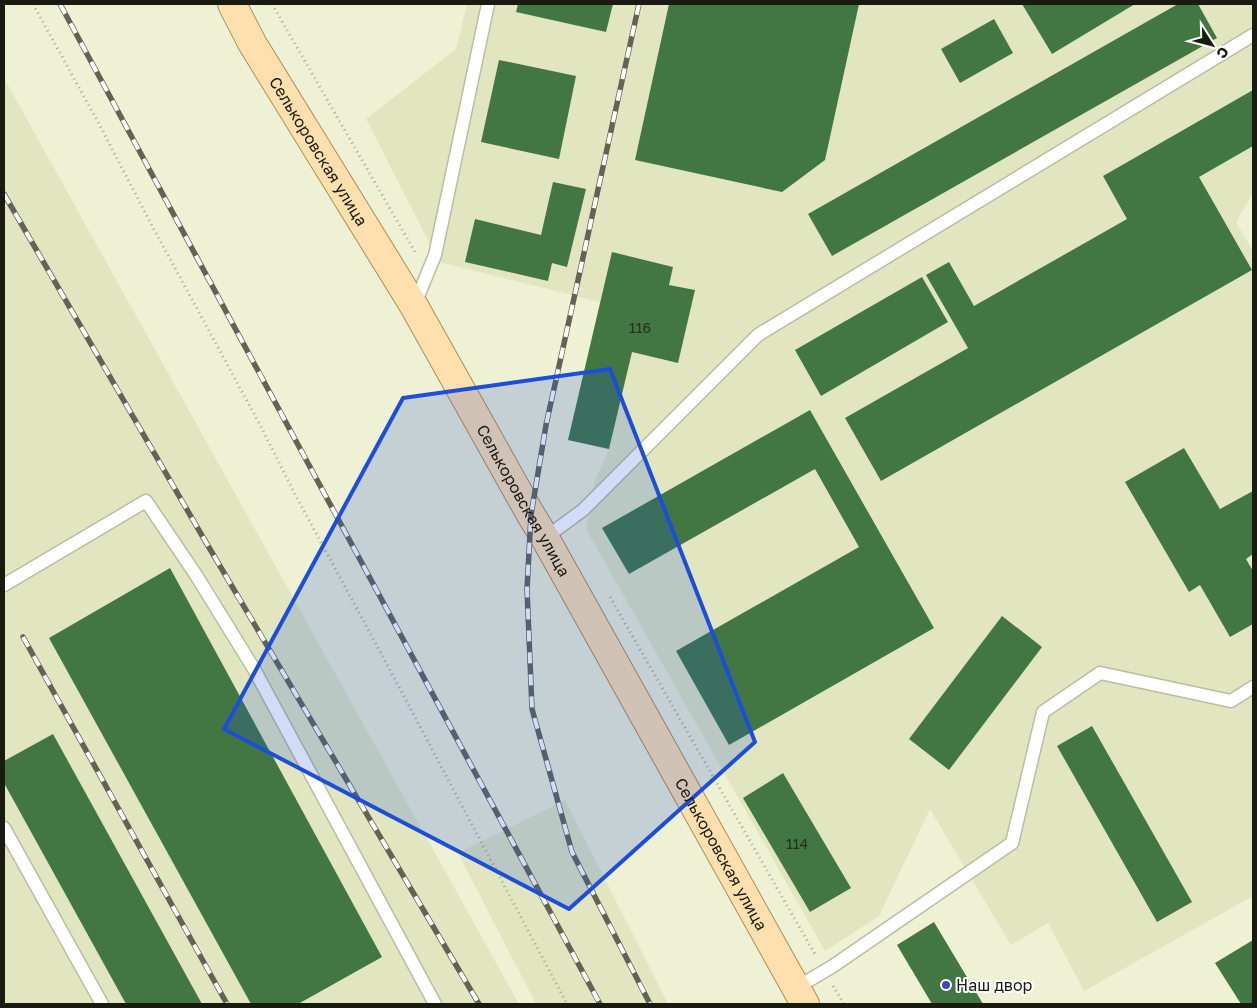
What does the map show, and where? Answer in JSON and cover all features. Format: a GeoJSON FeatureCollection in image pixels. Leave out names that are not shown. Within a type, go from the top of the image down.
{"type":"FeatureCollection","features":[{"type":"Feature","properties":{"kind":"main road","name":"Селькоровская улица"},"geometry":{"type":"LineString","coordinates":[[232,4],[252,43],[414,306],[801,996]]}},
{"type":"Feature","properties":{"kind":"lane"},"geometry":{"type":"LineString","coordinates":[[414,306],[435,255],[488,4]]}},
{"type":"Feature","properties":{"kind":"lane"},"geometry":{"type":"LineString","coordinates":[[545,538],[583,510],[758,335],[1253,35]]}},
{"type":"Feature","properties":{"kind":"lane"},"geometry":{"type":"LineString","coordinates":[[4,585],[146,501],[254,669],[435,1004]]}},
{"type":"Feature","properties":{"kind":"lane"},"geometry":{"type":"LineString","coordinates":[[801,996],[833,966],[1012,843],[1043,712],[1100,673],[1231,701],[1253,687]]}},
{"type":"Feature","properties":{"kind":"lane"},"geometry":{"type":"LineString","coordinates":[[4,828],[102,1004]]}},
{"type":"Feature","properties":{"kind":"path"},"geometry":{"type":"LineString","coordinates":[[33,4],[260,423],[297,498],[567,1004]]}},
{"type":"Feature","properties":{"kind":"highlighted area"},"geometry":{"type":"Polygon","coordinates":[[[610,369],[755,742],[569,909],[224,729],[403,398],[610,369]]]}},
{"type":"Feature","properties":{"kind":"shaded area"},"geometry":{"type":"Polygon","coordinates":[[[467,4],[1253,4],[1253,193],[1236,222],[1253,251],[1253,896],[1084,991],[1048,923],[1011,945],[930,809],[879,916],[825,951],[586,529],[595,480],[609,450],[568,440],[600,302],[439,262],[366,119],[456,49],[467,4]]]}},
{"type":"Feature","properties":{"kind":"shaded area"},"geometry":{"type":"Polygon","coordinates":[[[4,78],[519,1004],[4,1004],[4,78]]]}},
{"type":"Feature","properties":{"kind":"shaded area"},"geometry":{"type":"Polygon","coordinates":[[[565,800],[668,1004],[536,1004],[458,853],[565,800]]]}},
{"type":"Feature","properties":{"kind":"building"},"geometry":{"type":"Polygon","coordinates":[[[518,4],[613,4],[606,32],[516,12],[518,4]]]}},
{"type":"Feature","properties":{"kind":"building"},"geometry":{"type":"Polygon","coordinates":[[[669,4],[859,4],[825,160],[782,192],[635,160],[669,4]]]}},
{"type":"Feature","properties":{"kind":"building"},"geometry":{"type":"Polygon","coordinates":[[[1022,4],[1135,4],[1052,54],[1022,4]]]}},
{"type":"Feature","properties":{"kind":"building"},"geometry":{"type":"Polygon","coordinates":[[[1178,4],[1198,4],[1217,38],[832,256],[808,214],[1178,4]]]}},
{"type":"Feature","properties":{"kind":"building"},"geometry":{"type":"Polygon","coordinates":[[[994,19],[1013,53],[960,83],[941,49],[994,19]]]}},
{"type":"Feature","properties":{"kind":"building"},"geometry":{"type":"Polygon","coordinates":[[[499,60],[576,76],[559,159],[481,142],[499,60]]]}},
{"type":"Feature","properties":{"kind":"building"},"geometry":{"type":"Polygon","coordinates":[[[1253,90],[1253,146],[1199,177],[1252,270],[881,481],[845,418],[968,348],[926,275],[949,262],[974,306],[1127,219],[1103,176],[1253,90]]]}},
{"type":"Feature","properties":{"kind":"building"},"geometry":{"type":"Polygon","coordinates":[[[553,182],[586,189],[567,267],[552,263],[548,281],[465,262],[475,219],[541,235],[553,182]]]}},
{"type":"Feature","properties":{"kind":"building"},"geometry":{"type":"Polygon","coordinates":[[[612,252],[673,267],[669,285],[695,290],[678,363],[632,352],[609,449],[568,440],[612,252]]]}},
{"type":"Feature","properties":{"kind":"building"},"geometry":{"type":"Polygon","coordinates":[[[922,277],[948,322],[821,396],[795,350],[922,277]]]}},
{"type":"Feature","properties":{"kind":"building"},"geometry":{"type":"Polygon","coordinates":[[[810,410],[934,628],[729,745],[676,651],[859,547],[815,469],[629,574],[602,528],[810,410]]]}},
{"type":"Feature","properties":{"kind":"building"},"geometry":{"type":"Polygon","coordinates":[[[1184,448],[1220,509],[1253,491],[1253,554],[1246,559],[1253,571],[1253,624],[1230,637],[1200,585],[1189,592],[1125,482],[1184,448]]]}},
{"type":"Feature","properties":{"kind":"building"},"geometry":{"type":"Polygon","coordinates":[[[170,568],[382,957],[298,1004],[251,1004],[49,638],[170,568]]]}},
{"type":"Feature","properties":{"kind":"building"},"geometry":{"type":"Polygon","coordinates":[[[1002,616],[1042,647],[949,770],[909,739],[1002,616]]]}},
{"type":"Feature","properties":{"kind":"building"},"geometry":{"type":"Polygon","coordinates":[[[1092,726],[1192,902],[1157,922],[1057,746],[1092,726]]]}},
{"type":"Feature","properties":{"kind":"building"},"geometry":{"type":"Polygon","coordinates":[[[53,734],[202,1004],[126,1004],[4,783],[4,761],[53,734]]]}},
{"type":"Feature","properties":{"kind":"building"},"geometry":{"type":"Polygon","coordinates":[[[783,773],[851,888],[810,912],[743,798],[783,773]]]}},
{"type":"Feature","properties":{"kind":"building"},"geometry":{"type":"Polygon","coordinates":[[[934,922],[983,1004],[932,1004],[897,945],[934,922]]]}},
{"type":"Feature","properties":{"kind":"building"},"geometry":{"type":"Polygon","coordinates":[[[1253,940],[1253,1004],[1241,1004],[1215,963],[1253,940]]]}},
{"type":"Feature","properties":{"kind":"railway"},"geometry":{"type":"LineString","coordinates":[[60,4],[600,1004]]}},
{"type":"Feature","properties":{"kind":"railway"},"geometry":{"type":"LineString","coordinates":[[639,4],[546,425],[531,515],[527,589],[532,709],[572,852],[650,1004]]}},
{"type":"Feature","properties":{"kind":"railway"},"geometry":{"type":"LineString","coordinates":[[4,194],[204,539],[479,1004]]}},
{"type":"Feature","properties":{"kind":"railway"},"geometry":{"type":"LineString","coordinates":[[23,637],[227,1004]]}},
{"type":"Feature","properties":{"kind":"place","name":"Наш двор"},"geometry":{"type":"Point","coordinates":[946,985]}}]}
